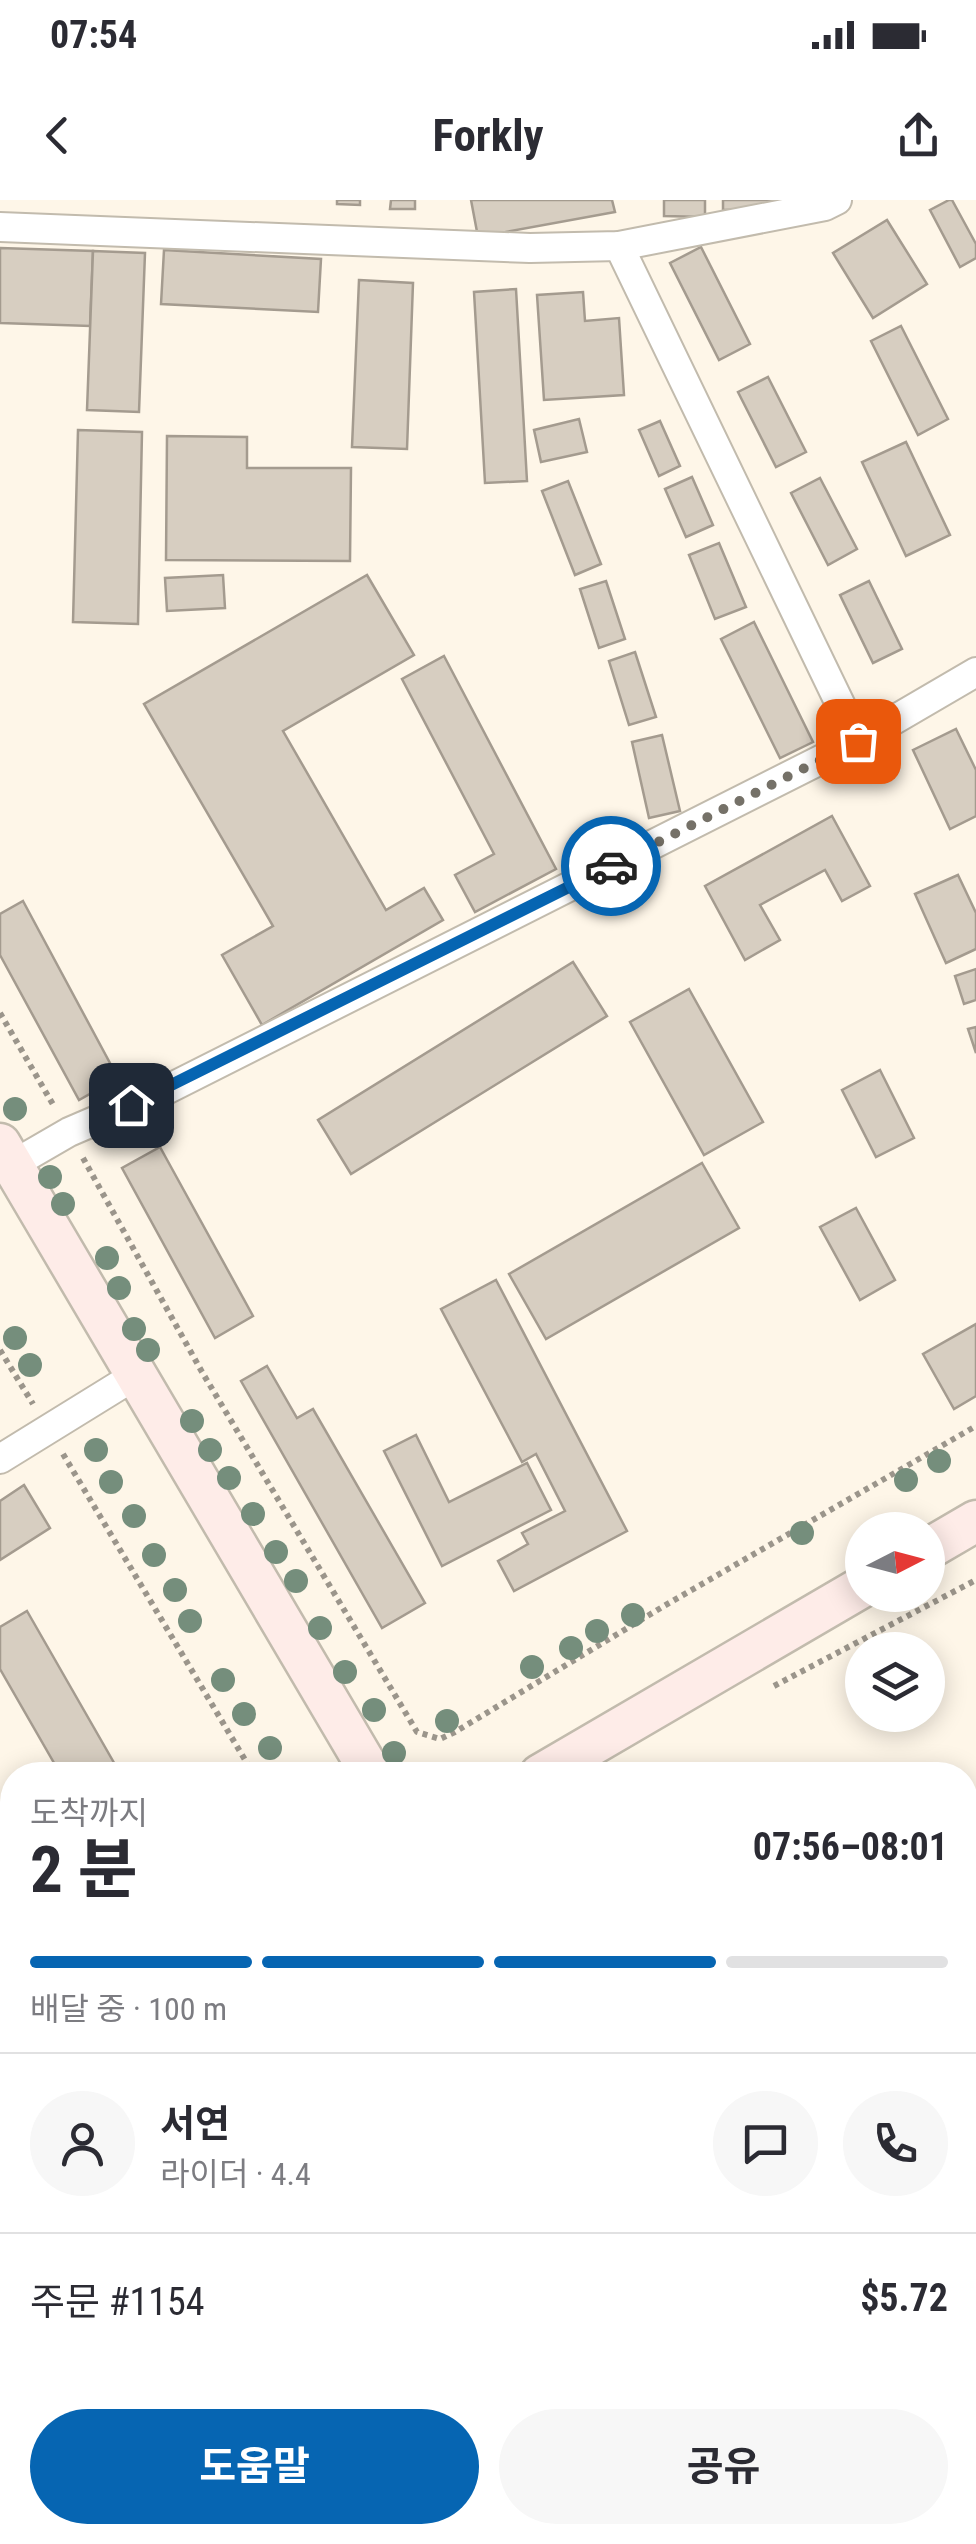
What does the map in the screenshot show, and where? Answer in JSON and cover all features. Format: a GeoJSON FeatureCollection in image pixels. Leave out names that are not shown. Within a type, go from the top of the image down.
{"type":"FeatureCollection","features":[{"type":"Feature","properties":{"kind":"main road"},"geometry":{"type":"LineString","coordinates":[[6,1154],[364,1762]]}},
{"type":"Feature","properties":{"kind":"main road"},"geometry":{"type":"LineString","coordinates":[[945,1539],[976,1521]]}},
{"type":"Feature","properties":{"kind":"main road"},"geometry":{"type":"LineString","coordinates":[[562,1762],[845,1597]]}},
{"type":"Feature","properties":{"kind":"street"},"geometry":{"type":"LineString","coordinates":[[0,228],[530,248],[620,246],[824,206],[837,200]]}},
{"type":"Feature","properties":{"kind":"street"},"geometry":{"type":"LineString","coordinates":[[620,246],[858,741]]}},
{"type":"Feature","properties":{"kind":"street"},"geometry":{"type":"LineString","coordinates":[[6,1154],[162,1092],[858,741],[976,672]]}},
{"type":"Feature","properties":{"kind":"street"},"geometry":{"type":"LineString","coordinates":[[0,1458],[136,1375]]}},
{"type":"Feature","properties":{"kind":"path"},"geometry":{"type":"LineString","coordinates":[[0,1014],[202,1372],[418,1732],[440,1738],[455,1732],[976,1426]]}},
{"type":"Feature","properties":{"kind":"path"},"geometry":{"type":"LineString","coordinates":[[0,1350],[246,1762]]}},
{"type":"Feature","properties":{"kind":"path"},"geometry":{"type":"LineString","coordinates":[[766,1690],[976,1580]]}},
{"type":"Feature","properties":{"kind":"building"},"geometry":{"type":"Polygon","coordinates":[[[337,200],[360,200],[360,205],[337,204],[337,200]]]}},
{"type":"Feature","properties":{"kind":"building"},"geometry":{"type":"Polygon","coordinates":[[[391,200],[415,200],[415,209],[390,209],[391,200]]]}},
{"type":"Feature","properties":{"kind":"building"},"geometry":{"type":"Polygon","coordinates":[[[471,200],[612,200],[615,212],[478,237],[471,200]]]}},
{"type":"Feature","properties":{"kind":"building"},"geometry":{"type":"Polygon","coordinates":[[[664,200],[705,200],[705,217],[664,216],[664,200]]]}},
{"type":"Feature","properties":{"kind":"building"},"geometry":{"type":"Polygon","coordinates":[[[723,200],[779,200],[779,209],[723,210],[723,200]]]}},
{"type":"Feature","properties":{"kind":"building"},"geometry":{"type":"Polygon","coordinates":[[[949,200],[976,244],[976,258],[960,267],[930,210],[949,200]]]}},
{"type":"Feature","properties":{"kind":"building"},"geometry":{"type":"Polygon","coordinates":[[[887,220],[927,284],[873,318],[833,253],[887,220]]]}},
{"type":"Feature","properties":{"kind":"building"},"geometry":{"type":"Polygon","coordinates":[[[701,247],[750,344],[719,360],[670,263],[701,247]]]}},
{"type":"Feature","properties":{"kind":"building"},"geometry":{"type":"Polygon","coordinates":[[[0,248],[93,251],[90,326],[0,323],[0,248]]]}},
{"type":"Feature","properties":{"kind":"building"},"geometry":{"type":"Polygon","coordinates":[[[164,250],[321,259],[318,312],[161,304],[164,250]]]}},
{"type":"Feature","properties":{"kind":"building"},"geometry":{"type":"Polygon","coordinates":[[[93,251],[145,253],[139,412],[87,410],[93,251]]]}},
{"type":"Feature","properties":{"kind":"building"},"geometry":{"type":"Polygon","coordinates":[[[359,280],[413,283],[407,449],[352,447],[359,280]]]}},
{"type":"Feature","properties":{"kind":"building"},"geometry":{"type":"Polygon","coordinates":[[[516,289],[527,481],[485,483],[474,292],[516,289]]]}},
{"type":"Feature","properties":{"kind":"building"},"geometry":{"type":"Polygon","coordinates":[[[583,292],[585,321],[619,318],[624,395],[544,400],[537,295],[583,292]]]}},
{"type":"Feature","properties":{"kind":"building"},"geometry":{"type":"Polygon","coordinates":[[[901,326],[948,419],[918,435],[871,341],[901,326]]]}},
{"type":"Feature","properties":{"kind":"building"},"geometry":{"type":"Polygon","coordinates":[[[768,377],[806,452],[776,467],[738,392],[768,377]]]}},
{"type":"Feature","properties":{"kind":"building"},"geometry":{"type":"Polygon","coordinates":[[[579,419],[587,452],[541,462],[534,430],[579,419]]]}},
{"type":"Feature","properties":{"kind":"building"},"geometry":{"type":"Polygon","coordinates":[[[660,421],[680,466],[659,476],[639,430],[660,421]]]}},
{"type":"Feature","properties":{"kind":"building"},"geometry":{"type":"Polygon","coordinates":[[[78,430],[142,432],[138,624],[73,622],[78,430]]]}},
{"type":"Feature","properties":{"kind":"building"},"geometry":{"type":"Polygon","coordinates":[[[167,436],[247,437],[247,468],[351,468],[350,561],[166,560],[167,436]]]}},
{"type":"Feature","properties":{"kind":"building"},"geometry":{"type":"Polygon","coordinates":[[[906,442],[950,535],[906,556],[862,462],[906,442]]]}},
{"type":"Feature","properties":{"kind":"building"},"geometry":{"type":"Polygon","coordinates":[[[692,477],[713,525],[686,537],[665,489],[692,477]]]}},
{"type":"Feature","properties":{"kind":"building"},"geometry":{"type":"Polygon","coordinates":[[[820,478],[857,549],[828,565],[791,493],[820,478]]]}},
{"type":"Feature","properties":{"kind":"building"},"geometry":{"type":"Polygon","coordinates":[[[568,481],[601,564],[575,575],[542,491],[568,481]]]}},
{"type":"Feature","properties":{"kind":"building"},"geometry":{"type":"Polygon","coordinates":[[[719,543],[746,607],[715,619],[689,555],[719,543]]]}},
{"type":"Feature","properties":{"kind":"building"},"geometry":{"type":"Polygon","coordinates":[[[223,575],[225,608],[167,611],[165,578],[223,575]]]}},
{"type":"Feature","properties":{"kind":"building"},"geometry":{"type":"Polygon","coordinates":[[[367,575],[414,655],[283,731],[386,910],[424,888],[443,920],[262,1025],[222,955],[273,926],[144,704],[367,575]]]}},
{"type":"Feature","properties":{"kind":"building"},"geometry":{"type":"Polygon","coordinates":[[[606,581],[625,639],[599,648],[580,589],[606,581]]]}},
{"type":"Feature","properties":{"kind":"building"},"geometry":{"type":"Polygon","coordinates":[[[869,581],[902,649],[873,663],[840,595],[869,581]]]}},
{"type":"Feature","properties":{"kind":"building"},"geometry":{"type":"Polygon","coordinates":[[[754,622],[813,742],[780,758],[721,639],[754,622]]]}},
{"type":"Feature","properties":{"kind":"building"},"geometry":{"type":"Polygon","coordinates":[[[635,652],[656,717],[629,725],[609,661],[635,652]]]}},
{"type":"Feature","properties":{"kind":"building"},"geometry":{"type":"Polygon","coordinates":[[[444,656],[556,869],[475,912],[455,875],[494,854],[402,679],[444,656]]]}},
{"type":"Feature","properties":{"kind":"building"},"geometry":{"type":"Polygon","coordinates":[[[956,729],[976,770],[976,816],[950,829],[913,750],[956,729]]]}},
{"type":"Feature","properties":{"kind":"building"},"geometry":{"type":"Polygon","coordinates":[[[662,735],[680,811],[649,818],[632,742],[662,735]]]}},
{"type":"Feature","properties":{"kind":"building"},"geometry":{"type":"Polygon","coordinates":[[[832,816],[870,886],[842,901],[825,870],[760,905],[780,940],[745,960],[705,886],[832,816]]]}},
{"type":"Feature","properties":{"kind":"building"},"geometry":{"type":"Polygon","coordinates":[[[958,875],[976,913],[976,949],[946,963],[915,894],[958,875]]]}},
{"type":"Feature","properties":{"kind":"building"},"geometry":{"type":"Polygon","coordinates":[[[23,901],[118,1078],[79,1100],[0,955],[0,914],[23,901]]]}},
{"type":"Feature","properties":{"kind":"building"},"geometry":{"type":"Polygon","coordinates":[[[573,962],[607,1016],[351,1174],[318,1120],[573,962]]]}},
{"type":"Feature","properties":{"kind":"building"},"geometry":{"type":"Polygon","coordinates":[[[976,969],[976,1000],[964,1004],[955,976],[976,969]]]}},
{"type":"Feature","properties":{"kind":"building"},"geometry":{"type":"Polygon","coordinates":[[[689,989],[763,1122],[704,1155],[630,1022],[689,989]]]}},
{"type":"Feature","properties":{"kind":"building"},"geometry":{"type":"Polygon","coordinates":[[[976,1027],[976,1053],[968,1029],[976,1027]]]}},
{"type":"Feature","properties":{"kind":"building"},"geometry":{"type":"Polygon","coordinates":[[[880,1070],[914,1138],[876,1157],[842,1090],[880,1070]]]}},
{"type":"Feature","properties":{"kind":"building"},"geometry":{"type":"Polygon","coordinates":[[[160,1147],[253,1316],[215,1338],[122,1168],[160,1147]]]}},
{"type":"Feature","properties":{"kind":"building"},"geometry":{"type":"Polygon","coordinates":[[[702,1163],[739,1228],[546,1339],[509,1274],[702,1163]]]}},
{"type":"Feature","properties":{"kind":"building"},"geometry":{"type":"Polygon","coordinates":[[[856,1208],[895,1280],[860,1300],[820,1227],[856,1208]]]}},
{"type":"Feature","properties":{"kind":"building"},"geometry":{"type":"Polygon","coordinates":[[[496,1280],[627,1531],[514,1591],[498,1561],[528,1544],[522,1533],[565,1511],[536,1454],[522,1462],[441,1309],[496,1280]]]}},
{"type":"Feature","properties":{"kind":"building"},"geometry":{"type":"Polygon","coordinates":[[[976,1324],[976,1396],[954,1409],[923,1354],[976,1324]]]}},
{"type":"Feature","properties":{"kind":"building"},"geometry":{"type":"Polygon","coordinates":[[[267,1366],[297,1418],[313,1409],[425,1603],[382,1628],[241,1381],[267,1366]]]}},
{"type":"Feature","properties":{"kind":"building"},"geometry":{"type":"Polygon","coordinates":[[[416,1435],[449,1502],[527,1463],[551,1510],[442,1566],[384,1451],[416,1435]]]}},
{"type":"Feature","properties":{"kind":"building"},"geometry":{"type":"Polygon","coordinates":[[[24,1485],[50,1528],[0,1560],[0,1501],[24,1485]]]}},
{"type":"Feature","properties":{"kind":"building"},"geometry":{"type":"Polygon","coordinates":[[[27,1611],[114,1762],[54,1762],[0,1669],[0,1627],[27,1611]]]}},
{"type":"Feature","properties":{"kind":"way so far"},"geometry":{"type":"LineString","coordinates":[[611,866],[858,741]]}},
{"type":"Feature","properties":{"kind":"route"},"geometry":{"type":"LineString","coordinates":[[131,1105],[611,866]]}}]}
